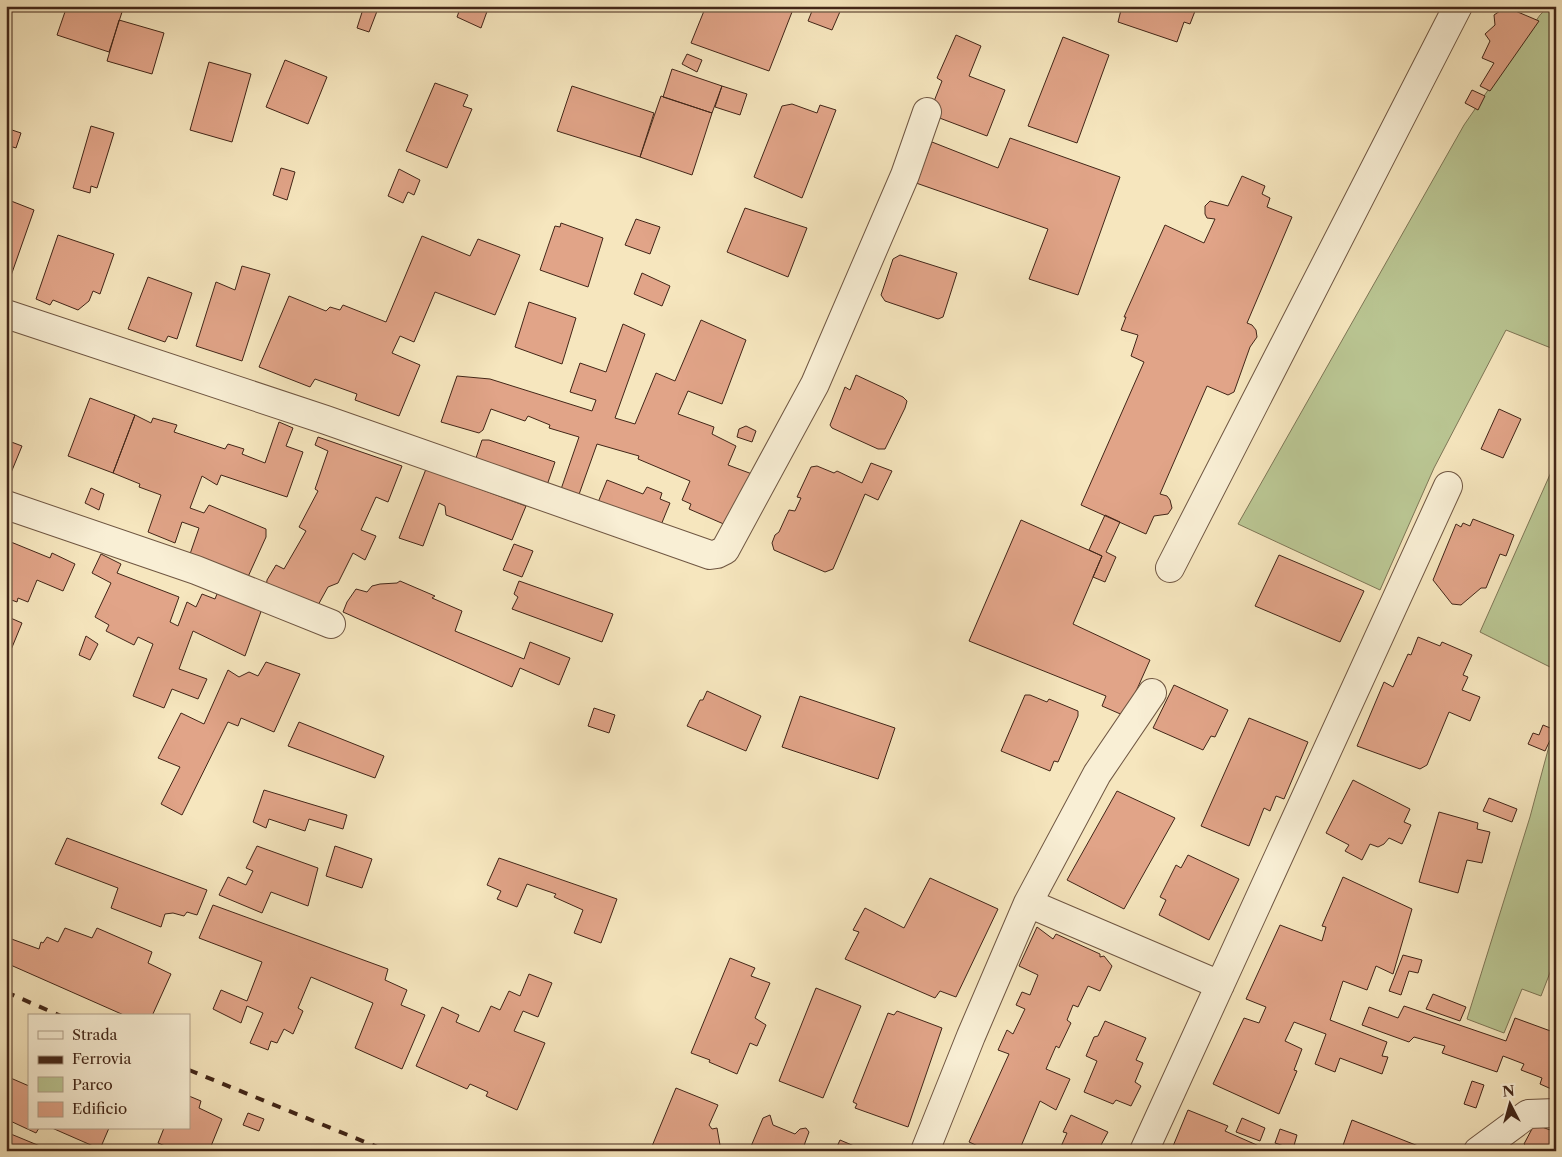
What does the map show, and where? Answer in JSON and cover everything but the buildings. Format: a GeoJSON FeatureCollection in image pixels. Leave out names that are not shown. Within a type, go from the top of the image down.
{"type":"FeatureCollection","features":[{"type":"Feature","properties":{"kind":"street"},"geometry":{"type":"LineString","coordinates":[[1170,568],[1458,6]]}},
{"type":"Feature","properties":{"kind":"street"},"geometry":{"type":"LineString","coordinates":[[6,314],[326,420],[710,554],[717,554],[725,550],[815,384],[905,175],[927,112]]}},
{"type":"Feature","properties":{"kind":"street"},"geometry":{"type":"LineString","coordinates":[[1144,1151],[1448,486]]}},
{"type":"Feature","properties":{"kind":"street"},"geometry":{"type":"LineString","coordinates":[[6,505],[196,570],[332,624]]}},
{"type":"Feature","properties":{"kind":"street"},"geometry":{"type":"LineString","coordinates":[[925,1151],[970,1036],[1028,903],[1097,774],[1152,693]]}},
{"type":"Feature","properties":{"kind":"street"},"geometry":{"type":"LineString","coordinates":[[1028,903],[1220,985]]}},
{"type":"Feature","properties":{"kind":"street"},"geometry":{"type":"LineString","coordinates":[[1478,1151],[1528,1114],[1556,1114]]}},
{"type":"Feature","properties":{"kind":"green space"},"geometry":{"type":"Polygon","coordinates":[[[1549,6],[1556,6],[1556,350],[1506,330],[1434,468],[1380,590],[1238,524],[1464,125],[1540,15],[1549,6]]]}},
{"type":"Feature","properties":{"kind":"green space"},"geometry":{"type":"Polygon","coordinates":[[[1556,461],[1556,670],[1480,632],[1556,461]]]}},
{"type":"Feature","properties":{"kind":"green space"},"geometry":{"type":"Polygon","coordinates":[[[1556,720],[1556,957],[1541,996],[1522,989],[1504,1033],[1467,1019],[1530,817],[1556,720]]]}},
{"type":"Feature","properties":{"kind":"railway"},"geometry":{"type":"LineString","coordinates":[[6,992],[56,1014]]}},
{"type":"Feature","properties":{"kind":"railway"},"geometry":{"type":"LineString","coordinates":[[190,1070],[387,1151]]}}]}
